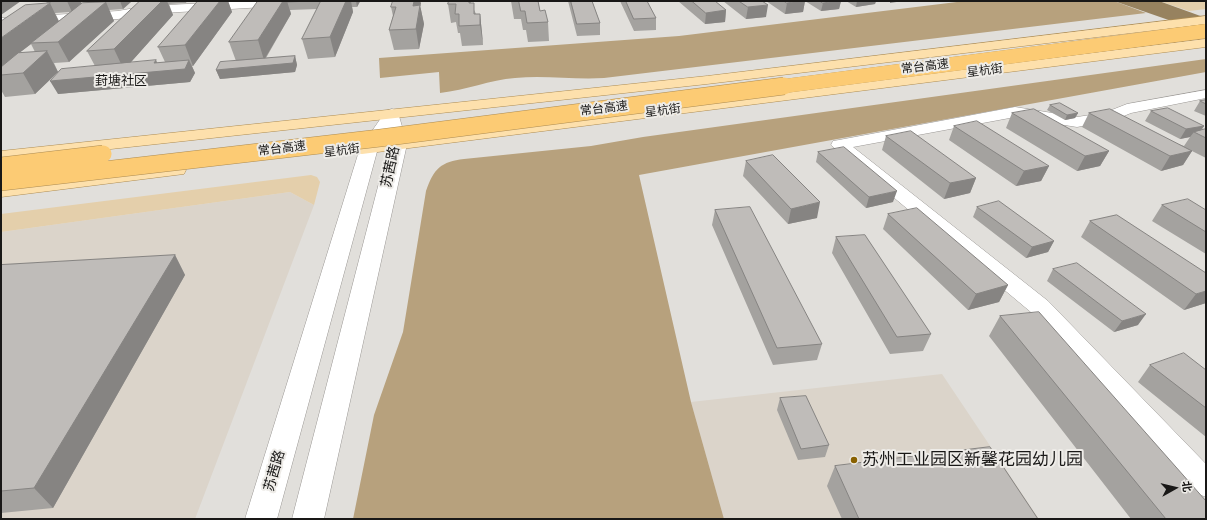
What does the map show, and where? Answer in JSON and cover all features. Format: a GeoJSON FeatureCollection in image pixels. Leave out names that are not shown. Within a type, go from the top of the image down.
{"type":"FeatureCollection","features":[{"type":"Feature","properties":{"kind":"highway","name":"常台高速"},"geometry":{"type":"LineString","coordinates":[[1,166],[382,124],[1206,20]]}},
{"type":"Feature","properties":{"kind":"highway","name":"常台高速"},"geometry":{"type":"LineString","coordinates":[[1,182],[380,138],[1206,31]]}},
{"type":"Feature","properties":{"kind":"main road","name":"星杭街"},"geometry":{"type":"LineString","coordinates":[[1,156],[707,80],[1206,20]]}},
{"type":"Feature","properties":{"kind":"main road","name":"星杭街"},"geometry":{"type":"LineString","coordinates":[[1,191],[369,148],[1206,43]]}},
{"type":"Feature","properties":{"kind":"main road","name":"苏茜路"},"geometry":{"type":"LineString","coordinates":[[308,519],[398,144],[392,114]]}},
{"type":"Feature","properties":{"kind":"main road","name":"苏茜路"},"geometry":{"type":"LineString","coordinates":[[261,519],[369,148],[392,114]]}},
{"type":"Feature","properties":{"kind":"street"},"geometry":{"type":"LineString","coordinates":[[1,22],[118,15],[146,10],[315,1]]}},
{"type":"Feature","properties":{"kind":"street"},"geometry":{"type":"LineString","coordinates":[[1206,94],[1127,108],[1108,117],[1077,122],[1015,112],[839,144],[1040,307],[1206,484]]}},
{"type":"Feature","properties":{"kind":"shaded area"},"geometry":{"type":"Polygon","coordinates":[[[965,1],[1114,1],[1146,13],[604,78],[515,78],[440,93],[439,72],[380,78],[379,58],[679,36],[965,1]]]}},
{"type":"Feature","properties":{"kind":"shaded area"},"geometry":{"type":"Polygon","coordinates":[[[1114,1],[1159,1],[1206,18],[1206,33],[1114,1]]]}},
{"type":"Feature","properties":{"kind":"shaded area"},"geometry":{"type":"Polygon","coordinates":[[[1159,1],[1206,1],[1206,9],[1189,11],[1159,1]]]}},
{"type":"Feature","properties":{"kind":"shaded area"},"geometry":{"type":"Polygon","coordinates":[[[1206,59],[1206,72],[639,175],[691,402],[724,519],[353,519],[374,415],[403,332],[426,191],[435,172],[444,164],[456,160],[591,146],[643,137],[1206,59]]]}},
{"type":"Feature","properties":{"kind":"shaded area"},"geometry":{"type":"Polygon","coordinates":[[[311,175],[317,177],[320,182],[314,205],[290,192],[1,232],[1,214],[311,175]]]}},
{"type":"Feature","properties":{"kind":"shaded area"},"geometry":{"type":"Polygon","coordinates":[[[290,192],[314,205],[195,519],[1,519],[1,232],[290,192]]]}},
{"type":"Feature","properties":{"kind":"shaded area","name":"苏州工业园区新馨花园幼儿园"},"geometry":{"type":"Polygon","coordinates":[[[942,374],[1039,519],[724,519],[691,402],[942,374]]]}},
{"type":"Feature","properties":{"kind":"building"},"geometry":{"type":"Polygon","coordinates":[[[140,1],[162,1],[114,49],[87,51],[140,1]]]}},
{"type":"Feature","properties":{"kind":"building"},"geometry":{"type":"Polygon","coordinates":[[[198,1],[220,1],[185,45],[158,47],[198,1]]]}},
{"type":"Feature","properties":{"kind":"building"},"geometry":{"type":"Polygon","coordinates":[[[258,1],[283,1],[258,40],[229,42],[258,1]]]}},
{"type":"Feature","properties":{"kind":"building"},"geometry":{"type":"Polygon","coordinates":[[[287,1],[311,1],[287,2],[287,1]]]}},
{"type":"Feature","properties":{"kind":"building"},"geometry":{"type":"Polygon","coordinates":[[[321,1],[346,1],[330,37],[302,39],[321,1]]]}},
{"type":"Feature","properties":{"kind":"building"},"geometry":{"type":"Polygon","coordinates":[[[393,1],[414,1],[413,6],[420,5],[416,29],[389,30],[396,7],[391,7],[393,1]]]}},
{"type":"Feature","properties":{"kind":"building"},"geometry":{"type":"Polygon","coordinates":[[[449,1],[469,1],[469,3],[474,3],[474,14],[480,14],[480,25],[459,26],[459,14],[455,14],[456,4],[448,4],[449,1]]]}},
{"type":"Feature","properties":{"kind":"building"},"geometry":{"type":"Polygon","coordinates":[[[519,1],[538,1],[540,11],[545,10],[548,22],[527,23],[525,11],[521,11],[519,1]]]}},
{"type":"Feature","properties":{"kind":"building"},"geometry":{"type":"Polygon","coordinates":[[[571,1],[592,1],[600,23],[577,24],[571,1]]]}},
{"type":"Feature","properties":{"kind":"building"},"geometry":{"type":"Polygon","coordinates":[[[626,1],[647,1],[656,18],[634,19],[626,1]]]}},
{"type":"Feature","properties":{"kind":"building"},"geometry":{"type":"Polygon","coordinates":[[[692,1],[715,1],[726,10],[706,13],[692,1]]]}},
{"type":"Feature","properties":{"kind":"building"},"geometry":{"type":"Polygon","coordinates":[[[739,1],[762,1],[768,5],[748,7],[739,1]]]}},
{"type":"Feature","properties":{"kind":"building"},"geometry":{"type":"Polygon","coordinates":[[[784,1],[799,1],[787,3],[784,1]]]}},
{"type":"Feature","properties":{"kind":"building"},"geometry":{"type":"Polygon","coordinates":[[[820,1],[837,1],[823,3],[820,1]]]}},
{"type":"Feature","properties":{"kind":"building"},"geometry":{"type":"Polygon","coordinates":[[[106,2],[58,42],[31,43],[82,3],[106,2]]]}},
{"type":"Feature","properties":{"kind":"building"},"geometry":{"type":"Polygon","coordinates":[[[50,3],[1,38],[1,21],[25,5],[50,3]]]}},
{"type":"Feature","properties":{"kind":"building"},"geometry":{"type":"Polygon","coordinates":[[[47,51],[23,73],[1,75],[1,67],[18,53],[47,51]]]}},
{"type":"Feature","properties":{"kind":"building"},"geometry":{"type":"Polygon","coordinates":[[[295,56],[293,63],[216,70],[220,62],[295,56]]]}},
{"type":"Feature","properties":{"kind":"building"},"geometry":{"type":"Polygon","coordinates":[[[156,60],[154,63],[189,60],[185,69],[50,81],[61,69],[156,60]]]}},
{"type":"Feature","properties":{"kind":"building"},"geometry":{"type":"Polygon","coordinates":[[[1206,100],[1206,104],[1200,101],[1206,100]]]}},
{"type":"Feature","properties":{"kind":"building"},"geometry":{"type":"Polygon","coordinates":[[[1060,103],[1078,113],[1067,115],[1050,105],[1060,103]]]}},
{"type":"Feature","properties":{"kind":"building"},"geometry":{"type":"Polygon","coordinates":[[[1168,108],[1204,126],[1186,129],[1151,111],[1168,108]]]}},
{"type":"Feature","properties":{"kind":"building"},"geometry":{"type":"Polygon","coordinates":[[[1034,109],[1109,151],[1085,156],[1012,113],[1034,109]]]}},
{"type":"Feature","properties":{"kind":"building"},"geometry":{"type":"Polygon","coordinates":[[[1110,109],[1192,151],[1170,156],[1089,113],[1110,109]]]}},
{"type":"Feature","properties":{"kind":"building"},"geometry":{"type":"Polygon","coordinates":[[[977,121],[1049,166],[1024,171],[954,126],[977,121]]]}},
{"type":"Feature","properties":{"kind":"building"},"geometry":{"type":"Polygon","coordinates":[[[1206,129],[1206,138],[1194,132],[1206,129]]]}},
{"type":"Feature","properties":{"kind":"building"},"geometry":{"type":"Polygon","coordinates":[[[911,131],[976,178],[950,183],[886,136],[911,131]]]}},
{"type":"Feature","properties":{"kind":"building"},"geometry":{"type":"Polygon","coordinates":[[[844,147],[897,191],[869,197],[818,152],[844,147]]]}},
{"type":"Feature","properties":{"kind":"building"},"geometry":{"type":"Polygon","coordinates":[[[773,155],[820,202],[791,209],[746,161],[773,155]]]}},
{"type":"Feature","properties":{"kind":"building"},"geometry":{"type":"Polygon","coordinates":[[[1188,199],[1206,210],[1206,232],[1162,205],[1188,199]]]}},
{"type":"Feature","properties":{"kind":"building"},"geometry":{"type":"Polygon","coordinates":[[[999,201],[1054,241],[1032,247],[977,207],[999,201]]]}},
{"type":"Feature","properties":{"kind":"building"},"geometry":{"type":"Polygon","coordinates":[[[750,207],[822,344],[777,348],[715,210],[750,207]]]}},
{"type":"Feature","properties":{"kind":"building"},"geometry":{"type":"Polygon","coordinates":[[[917,208],[1008,285],[976,294],[888,214],[917,208]]]}},
{"type":"Feature","properties":{"kind":"building"},"geometry":{"type":"Polygon","coordinates":[[[1117,215],[1206,273],[1206,291],[1196,294],[1090,221],[1117,215]]]}},
{"type":"Feature","properties":{"kind":"building"},"geometry":{"type":"Polygon","coordinates":[[[865,235],[931,334],[897,337],[836,237],[865,235]]]}},
{"type":"Feature","properties":{"kind":"building"},"geometry":{"type":"Polygon","coordinates":[[[175,255],[34,488],[1,491],[1,265],[175,255]]]}},
{"type":"Feature","properties":{"kind":"building"},"geometry":{"type":"Polygon","coordinates":[[[1077,263],[1146,314],[1122,321],[1053,269],[1077,263]]]}},
{"type":"Feature","properties":{"kind":"building"},"geometry":{"type":"Polygon","coordinates":[[[1039,312],[1206,501],[1206,519],[1166,519],[1000,316],[1039,312]]]}},
{"type":"Feature","properties":{"kind":"building"},"geometry":{"type":"Polygon","coordinates":[[[1184,353],[1206,370],[1206,408],[1150,365],[1184,353]]]}},
{"type":"Feature","properties":{"kind":"building"},"geometry":{"type":"Polygon","coordinates":[[[806,396],[829,445],[801,449],[780,398],[806,396]]]}},
{"type":"Feature","properties":{"kind":"building"},"geometry":{"type":"Polygon","coordinates":[[[990,447],[1038,519],[859,519],[835,466],[990,447]]]}},
{"type":"Feature","properties":{"kind":"place","name":"苏州工业园区新馨花园幼儿园"},"geometry":{"type":"Point","coordinates":[854,460]}},
{"type":"Feature","properties":{"kind":"district","name":"葑塘社区"},"geometry":{"type":"Point","coordinates":[121,82]}}]}
